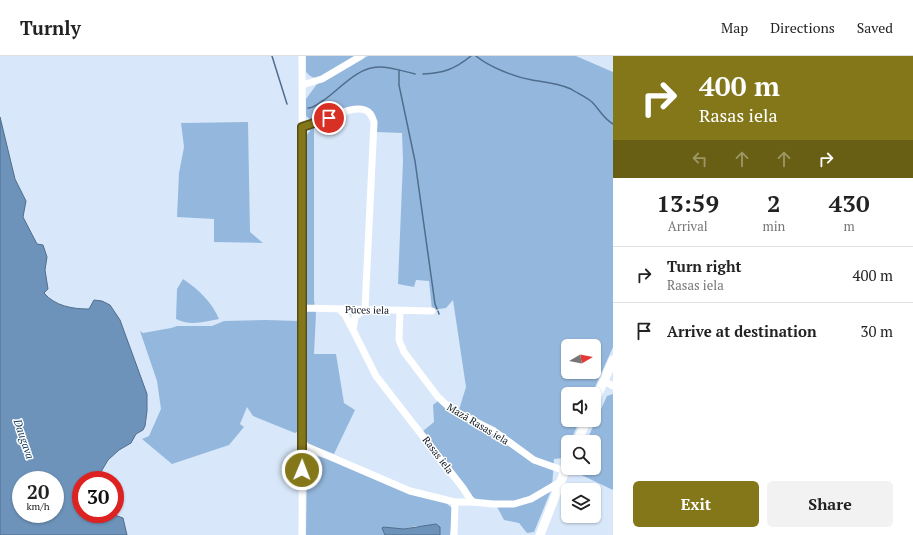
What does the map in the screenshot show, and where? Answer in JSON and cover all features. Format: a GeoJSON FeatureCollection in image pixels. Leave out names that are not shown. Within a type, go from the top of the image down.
{"type":"FeatureCollection","features":[{"type":"Feature","properties":{"kind":"street"},"geometry":{"type":"LineString","coordinates":[[302,56],[302,535]]}},
{"type":"Feature","properties":{"kind":"street"},"geometry":{"type":"LineString","coordinates":[[302,85],[322,79],[361,56]]}},
{"type":"Feature","properties":{"kind":"street"},"geometry":{"type":"LineString","coordinates":[[302,127],[329,118],[341,112],[356,110],[365,110],[371,114],[374,122],[366,308],[355,317],[353,330]]}},
{"type":"Feature","properties":{"kind":"street","name":"Pūces iela"},"geometry":{"type":"LineString","coordinates":[[303,308],[340,310],[366,308],[400,311],[432,311]]}},
{"type":"Feature","properties":{"kind":"street","name":"Rasas iela"},"geometry":{"type":"LineString","coordinates":[[340,310],[345,315],[376,376],[463,488],[472,502]]}},
{"type":"Feature","properties":{"kind":"street","name":"Mazā Rasas iela"},"geometry":{"type":"LineString","coordinates":[[400,311],[399,340],[404,352],[438,397],[452,410],[494,431],[534,460],[561,466]]}},
{"type":"Feature","properties":{"kind":"street"},"geometry":{"type":"LineString","coordinates":[[601,388],[613,360]]}},
{"type":"Feature","properties":{"kind":"street"},"geometry":{"type":"LineString","coordinates":[[604,381],[613,386]]}},
{"type":"Feature","properties":{"kind":"street"},"geometry":{"type":"LineString","coordinates":[[303,445],[410,491],[455,502],[514,504],[531,499],[560,482]]}},
{"type":"Feature","properties":{"kind":"street"},"geometry":{"type":"LineString","coordinates":[[540,535],[563,475]]}},
{"type":"Feature","properties":{"kind":"street"},"geometry":{"type":"LineString","coordinates":[[454,535],[455,502]]}},
{"type":"Feature","properties":{"kind":"shaded area"},"geometry":{"type":"Polygon","coordinates":[[[306,56],[357,56],[331,73],[317,78],[312,77],[306,72],[306,56]]]}},
{"type":"Feature","properties":{"kind":"shaded area"},"geometry":{"type":"Polygon","coordinates":[[[368,56],[576,56],[613,72],[613,347],[601,374],[601,339],[561,339],[561,379],[599,379],[595,387],[561,387],[561,427],[577,427],[573,435],[561,435],[561,458],[554,459],[552,488],[534,532],[527,533],[519,523],[504,520],[494,501],[478,500],[473,497],[423,431],[434,422],[433,405],[438,401],[457,416],[466,387],[453,300],[446,308],[432,310],[429,281],[416,280],[414,287],[398,284],[403,161],[402,133],[376,132],[367,109],[311,120],[306,116],[306,99],[317,84],[368,56]]]}},
{"type":"Feature","properties":{"kind":"shaded area"},"geometry":{"type":"Polygon","coordinates":[[[248,122],[250,232],[263,243],[214,242],[214,219],[177,217],[179,173],[184,147],[181,123],[248,122]]]}},
{"type":"Feature","properties":{"kind":"shaded area"},"geometry":{"type":"Polygon","coordinates":[[[314,126],[314,300],[316,314],[314,354],[336,354],[344,403],[355,410],[334,454],[309,445],[306,439],[306,136],[310,131],[309,129],[314,126]]]}},
{"type":"Feature","properties":{"kind":"shaded area"},"geometry":{"type":"Polygon","coordinates":[[[183,279],[204,296],[213,307],[219,319],[192,323],[176,319],[177,289],[183,279]]]}},
{"type":"Feature","properties":{"kind":"shaded area"},"geometry":{"type":"Polygon","coordinates":[[[224,321],[299,321],[299,431],[295,433],[253,416],[247,407],[240,424],[244,427],[229,445],[172,464],[142,439],[149,436],[161,409],[157,381],[140,331],[143,333],[177,326],[212,326],[224,321]]]}},
{"type":"Feature","properties":{"kind":"shaded area"},"geometry":{"type":"Polygon","coordinates":[[[613,394],[613,490],[581,475],[601,475],[601,435],[589,435],[593,427],[601,427],[601,409],[607,396],[613,394]]]}},
{"type":"Feature","properties":{"kind":"shaded area"},"geometry":{"type":"Polygon","coordinates":[[[316,456],[333,460],[446,503],[453,509],[450,535],[440,535],[440,527],[416,526],[404,529],[383,527],[385,535],[306,535],[307,463],[316,456]]]}},
{"type":"Feature","properties":{"kind":"water","name":"Daugava"},"geometry":{"type":"Polygon","coordinates":[[[0,117],[15,179],[26,201],[23,217],[37,244],[43,245],[47,257],[45,270],[48,289],[44,293],[53,301],[64,306],[89,309],[94,300],[102,301],[110,305],[120,320],[147,394],[145,426],[143,430],[136,434],[131,443],[119,450],[108,460],[102,471],[72,471],[72,523],[124,522],[127,535],[0,535],[0,117]]]}},
{"type":"Feature","properties":{"kind":"water"},"geometry":{"type":"Polygon","coordinates":[[[436,524],[440,527],[440,535],[385,535],[382,528],[404,529],[436,524]]]}},
{"type":"Feature","properties":{"kind":"waterway"},"geometry":{"type":"LineString","coordinates":[[272,56],[287,104]]}},
{"type":"Feature","properties":{"kind":"waterway"},"geometry":{"type":"LineString","coordinates":[[423,74],[449,70],[471,56]]}},
{"type":"Feature","properties":{"kind":"waterway"},"geometry":{"type":"LineString","coordinates":[[476,56],[495,68],[510,74],[525,79],[556,84],[571,89],[592,102],[613,124]]}},
{"type":"Feature","properties":{"kind":"waterway"},"geometry":{"type":"LineString","coordinates":[[308,108],[324,100],[349,79],[371,68],[379,67],[397,69],[415,74]]}},
{"type":"Feature","properties":{"kind":"waterway"},"geometry":{"type":"LineString","coordinates":[[399,70],[399,85],[415,161],[435,304],[437,309]]}},
{"type":"Feature","properties":{"kind":"route"},"geometry":{"type":"LineString","coordinates":[[302,470],[302,127],[329,118]]}}]}
